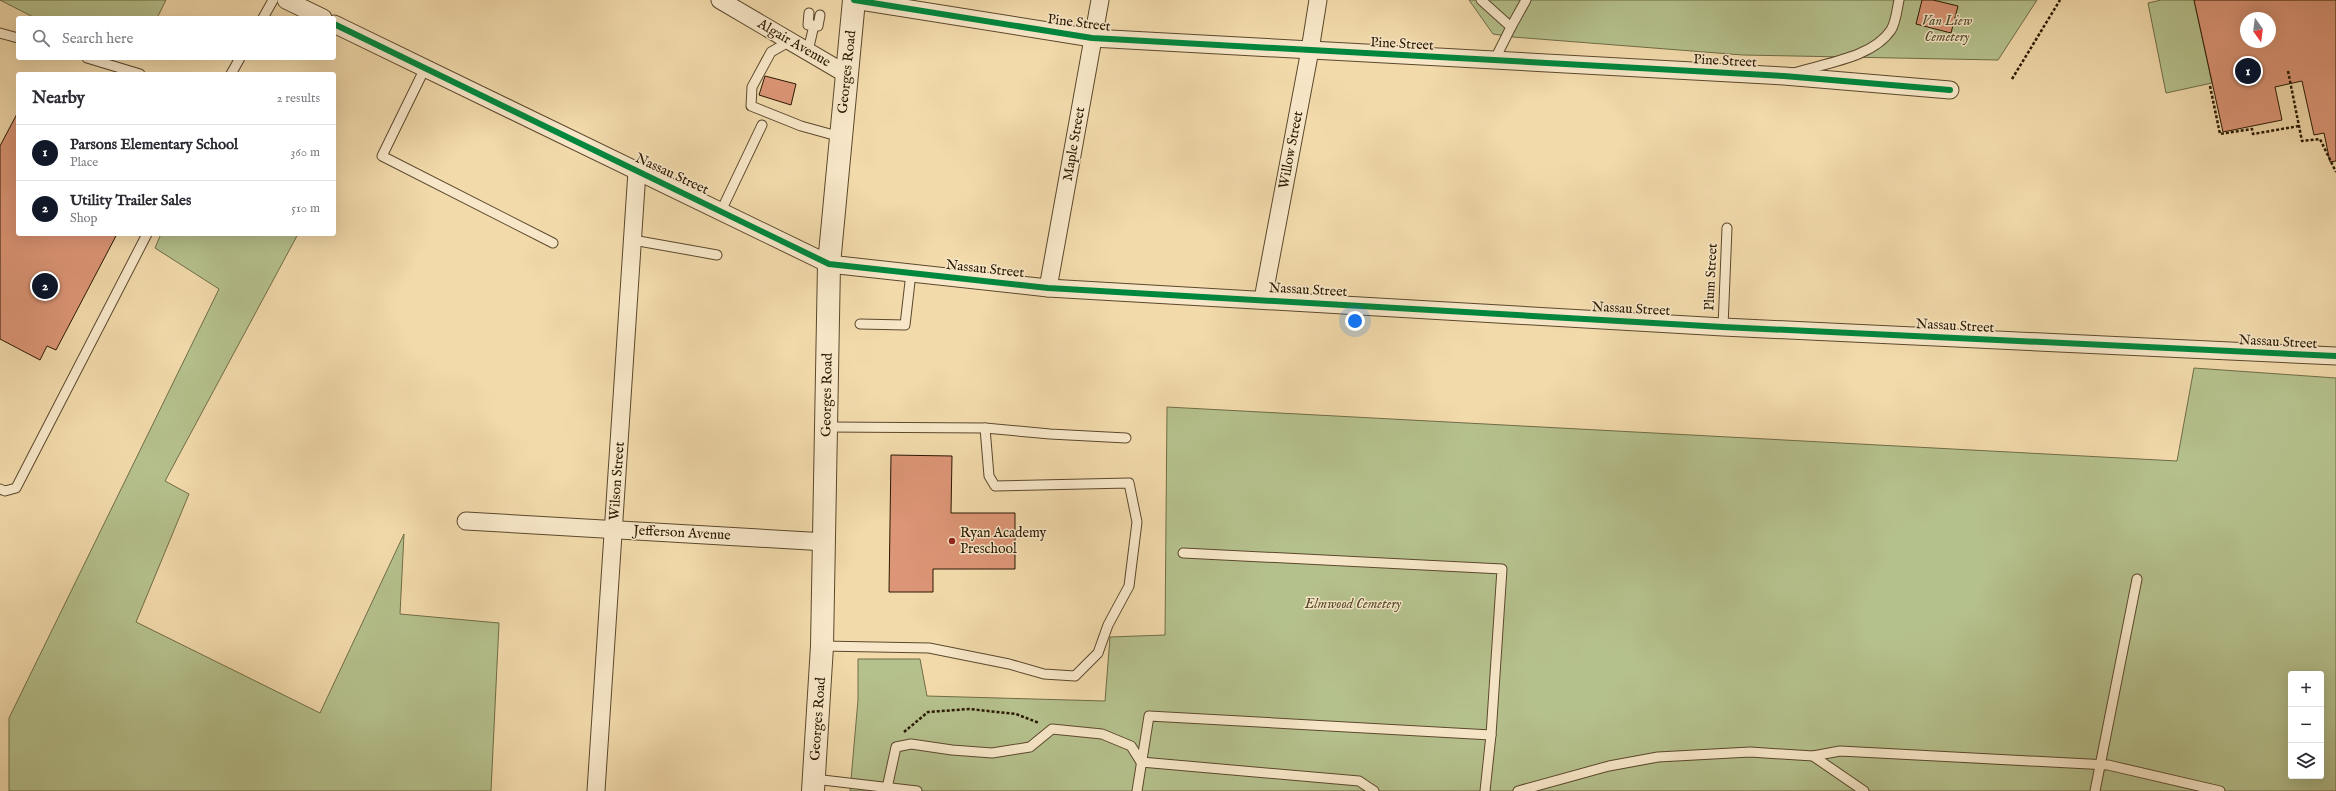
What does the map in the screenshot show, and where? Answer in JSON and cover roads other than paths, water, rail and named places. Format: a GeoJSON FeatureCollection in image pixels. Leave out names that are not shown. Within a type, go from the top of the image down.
{"type":"FeatureCollection","features":[{"type":"Feature","properties":{"kind":"street"},"geometry":{"type":"LineString","coordinates":[[286,0],[319,16]]}},
{"type":"Feature","properties":{"kind":"street","name":"Algair Avenue"},"geometry":{"type":"LineString","coordinates":[[720,0],[740,5],[790,41],[846,74]]}},
{"type":"Feature","properties":{"kind":"street","name":"Pine Street"},"geometry":{"type":"LineString","coordinates":[[854,0],[1092,38],[1784,76],[1950,90]]}},
{"type":"Feature","properties":{"kind":"street","name":"Georges Road"},"geometry":{"type":"LineString","coordinates":[[813,785],[822,646],[826,542],[826,427],[829,264],[854,0]]}},
{"type":"Feature","properties":{"kind":"street","name":"Maple Street"},"geometry":{"type":"LineString","coordinates":[[1048,288],[1100,0]]}},
{"type":"Feature","properties":{"kind":"street","name":"Willow Street"},"geometry":{"type":"LineString","coordinates":[[1263,299],[1318,0]]}},
{"type":"Feature","properties":{"kind":"street","name":"Nassau Street"},"geometry":{"type":"LineString","coordinates":[[336,25],[829,264],[1048,288],[1263,299],[1723,327],[2336,356]]}},
{"type":"Feature","properties":{"kind":"street","name":"Wilson Street"},"geometry":{"type":"LineString","coordinates":[[596,791],[637,171]]}},
{"type":"Feature","properties":{"kind":"street","name":"Jefferson Avenue"},"geometry":{"type":"LineString","coordinates":[[466,521],[826,542]]}},
{"type":"Feature","properties":{"kind":"lane"},"geometry":{"type":"LineString","coordinates":[[264,16],[273,0]]}},
{"type":"Feature","properties":{"kind":"lane"},"geometry":{"type":"LineString","coordinates":[[1481,0],[1511,27]]}},
{"type":"Feature","properties":{"kind":"lane"},"geometry":{"type":"LineString","coordinates":[[1494,61],[1526,0]]}},
{"type":"Feature","properties":{"kind":"lane"},"geometry":{"type":"LineString","coordinates":[[1784,76],[1860,53],[1882,41],[1892,28],[1899,0]]}},
{"type":"Feature","properties":{"kind":"lane"},"geometry":{"type":"LineString","coordinates":[[809,14],[808,25],[814,26],[818,26],[820,15]]}},
{"type":"Feature","properties":{"kind":"lane"},"geometry":{"type":"LineString","coordinates":[[808,51],[814,26]]}},
{"type":"Feature","properties":{"kind":"lane"},"geometry":{"type":"LineString","coordinates":[[0,33],[16,37]]}},
{"type":"Feature","properties":{"kind":"lane"},"geometry":{"type":"LineString","coordinates":[[790,41],[770,52],[752,87],[751,106],[801,126],[841,137]]}},
{"type":"Feature","properties":{"kind":"lane"},"geometry":{"type":"LineString","coordinates":[[94,60],[133,72]]}},
{"type":"Feature","properties":{"kind":"lane"},"geometry":{"type":"LineString","coordinates":[[232,72],[239,60]]}},
{"type":"Feature","properties":{"kind":"lane"},"geometry":{"type":"LineString","coordinates":[[425,68],[382,156],[553,243]]}},
{"type":"Feature","properties":{"kind":"lane"},"geometry":{"type":"LineString","coordinates":[[721,211],[762,125]]}},
{"type":"Feature","properties":{"kind":"lane","name":"Plum Street"},"geometry":{"type":"LineString","coordinates":[[1723,327],[1727,228]]}},
{"type":"Feature","properties":{"kind":"lane"},"geometry":{"type":"LineString","coordinates":[[0,489],[5,491],[16,488],[146,236]]}},
{"type":"Feature","properties":{"kind":"lane"},"geometry":{"type":"LineString","coordinates":[[633,240],[717,255]]}},
{"type":"Feature","properties":{"kind":"lane"},"geometry":{"type":"LineString","coordinates":[[860,324],[905,325],[911,273]]}},
{"type":"Feature","properties":{"kind":"lane"},"geometry":{"type":"LineString","coordinates":[[826,427],[985,428],[1050,434],[1126,438]]}},
{"type":"Feature","properties":{"kind":"lane"},"geometry":{"type":"LineString","coordinates":[[822,646],[929,648],[1009,664],[1044,674],[1075,676],[1098,653],[1108,625],[1129,586],[1137,522],[1129,483],[995,486],[989,476],[985,428]]}},
{"type":"Feature","properties":{"kind":"lane"},"geometry":{"type":"LineString","coordinates":[[1183,553],[1502,569],[1491,735],[1485,791]]}},
{"type":"Feature","properties":{"kind":"lane"},"geometry":{"type":"LineString","coordinates":[[2095,791],[2137,579]]}},
{"type":"Feature","properties":{"kind":"lane"},"geometry":{"type":"LineString","coordinates":[[1137,791],[1148,716],[1491,735]]}},
{"type":"Feature","properties":{"kind":"lane"},"geometry":{"type":"LineString","coordinates":[[887,788],[896,748],[911,744],[952,750],[992,753],[1030,748],[1052,729],[1102,734],[1131,746],[1141,762]]}},
{"type":"Feature","properties":{"kind":"lane"},"geometry":{"type":"LineString","coordinates":[[1518,791],[1609,766],[1658,757],[1750,752],[1813,756],[1840,751],[2101,764],[2220,791]]}},
{"type":"Feature","properties":{"kind":"lane"},"geometry":{"type":"LineString","coordinates":[[1813,756],[1864,791]]}},
{"type":"Feature","properties":{"kind":"lane"},"geometry":{"type":"LineString","coordinates":[[1141,762],[1359,781],[1374,791]]}},
{"type":"Feature","properties":{"kind":"lane"},"geometry":{"type":"LineString","coordinates":[[813,785],[887,788],[917,791]]}},
{"type":"Feature","properties":{"kind":"place","name":"Parsons Elementary School"},"geometry":{"type":"Point","coordinates":[2248,71]}},
{"type":"Feature","properties":{"kind":"place","name":"Utility Trailer Sales"},"geometry":{"type":"Point","coordinates":[45,286]}},
{"type":"Feature","properties":{"kind":"place","name":"Ryan Academy Preschool"},"geometry":{"type":"Point","coordinates":[952,541]}},
{"type":"Feature","properties":{"kind":"park label","name":"Van Liew Cemetery"},"geometry":{"type":"Point","coordinates":[1947,30]}},
{"type":"Feature","properties":{"kind":"park label","name":"Elmwood Cemetery"},"geometry":{"type":"Point","coordinates":[1353,604]}}]}
